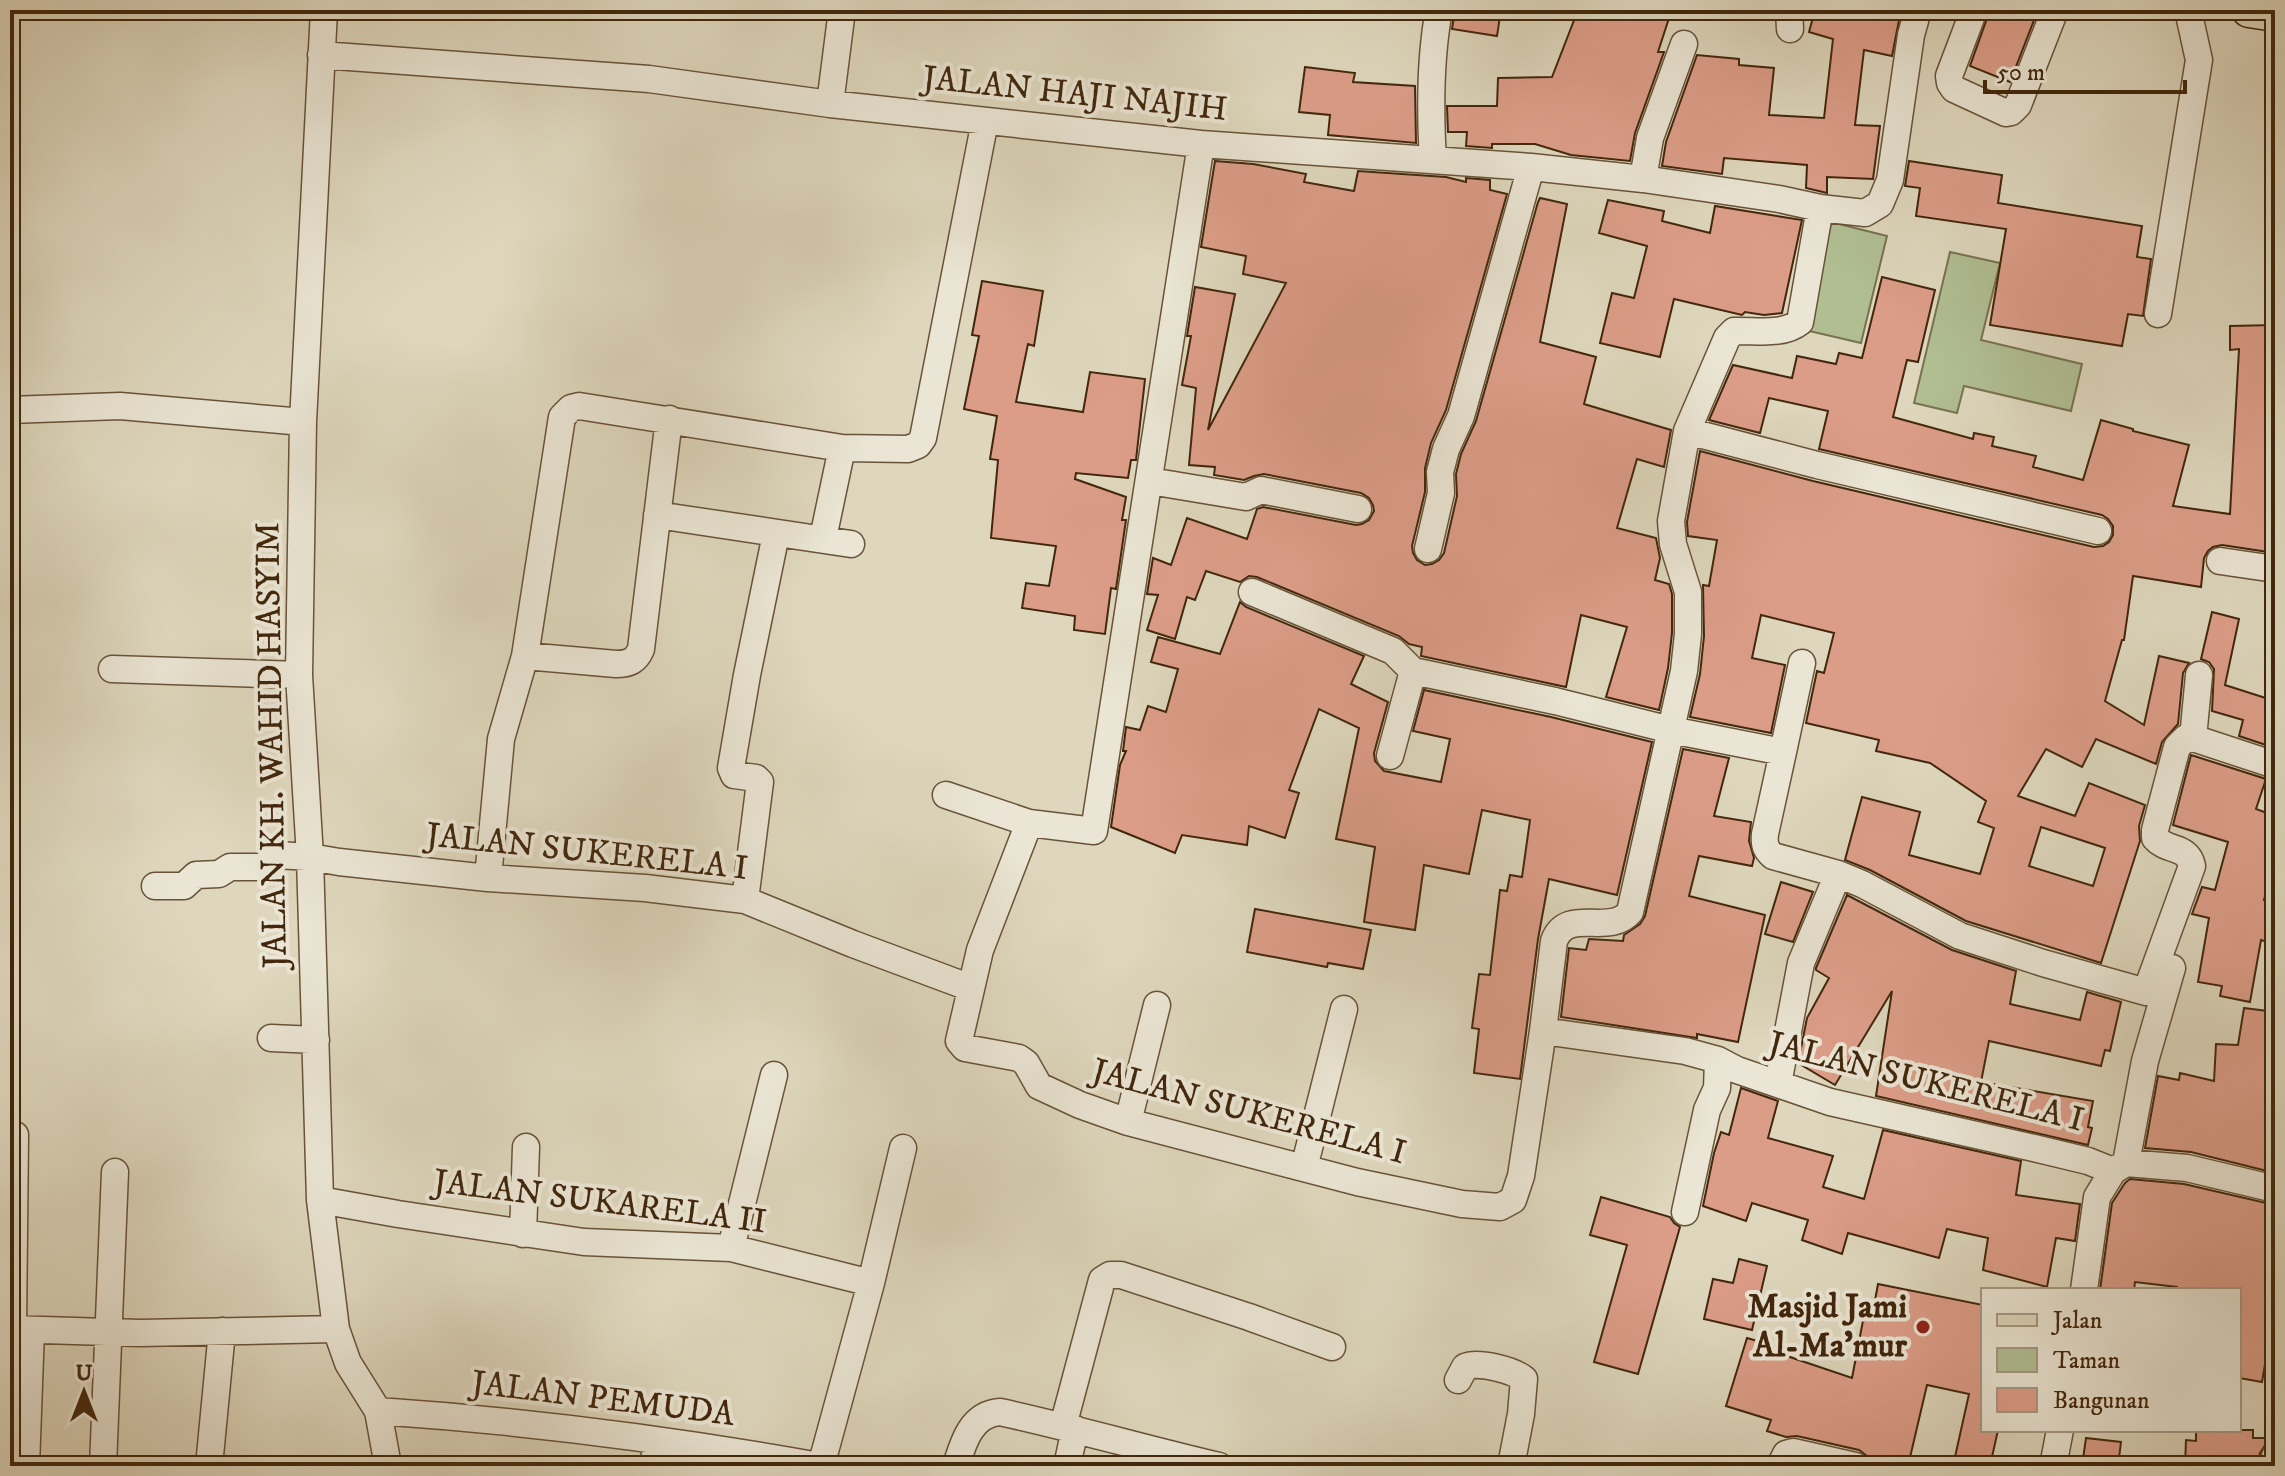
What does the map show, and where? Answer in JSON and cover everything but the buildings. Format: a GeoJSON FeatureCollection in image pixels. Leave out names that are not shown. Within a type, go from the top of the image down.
{"type":"FeatureCollection","features":[{"type":"Feature","properties":{"kind":"main road"},"geometry":{"type":"LineString","coordinates":[[2249,10],[2275,14]]}},
{"type":"Feature","properties":{"kind":"street","name":"JALAN KH. WAHID HASYIM"},"geometry":{"type":"LineString","coordinates":[[324,10],[303,422],[299,675],[310,857],[320,1200],[336,1329],[348,1363],[378,1411],[388,1466]]}},
{"type":"Feature","properties":{"kind":"street"},"geometry":{"type":"LineString","coordinates":[[830,104],[842,10]]}},
{"type":"Feature","properties":{"kind":"street"},"geometry":{"type":"LineString","coordinates":[[1433,160],[1434,37],[1439,10]]}},
{"type":"Feature","properties":{"kind":"street","name":"JALAN HAJI NAJIH"},"geometry":{"type":"LineString","coordinates":[[321,55],[649,79],[830,104],[1201,144],[1531,167],[1643,179],[1865,213],[1880,204],[1890,180],[1911,35],[1918,10]]}},
{"type":"Feature","properties":{"kind":"street"},"geometry":{"type":"LineString","coordinates":[[1974,10],[1949,76],[1950,83],[1954,89],[2006,113],[2018,105],[2055,10]]}},
{"type":"Feature","properties":{"kind":"street"},"geometry":{"type":"LineString","coordinates":[[2158,314],[2199,60],[2188,10]]}},
{"type":"Feature","properties":{"kind":"street"},"geometry":{"type":"LineString","coordinates":[[1643,179],[1650,138],[1684,44]]}},
{"type":"Feature","properties":{"kind":"street"},"geometry":{"type":"LineString","coordinates":[[488,878],[501,739],[525,656],[565,411],[579,406],[842,448],[908,449],[918,445],[923,438],[985,121]]}},
{"type":"Feature","properties":{"kind":"street"},"geometry":{"type":"LineString","coordinates":[[946,795],[1029,823],[1094,831],[1201,144]]}},
{"type":"Feature","properties":{"kind":"street"},"geometry":{"type":"LineString","coordinates":[[1428,549],[1441,493],[1440,472],[1446,449],[1461,416],[1531,167]]}},
{"type":"Feature","properties":{"kind":"street"},"geometry":{"type":"LineString","coordinates":[[1543,1031],[1554,941],[1558,932],[1573,922],[1616,922],[1630,912],[1684,671],[1688,592],[1673,544],[1671,521],[1687,431],[1727,338],[1734,331],[1779,331],[1791,329],[1800,322],[1820,208]]}},
{"type":"Feature","properties":{"kind":"street"},"geometry":{"type":"LineString","coordinates":[[10,410],[120,406],[303,422]]}},
{"type":"Feature","properties":{"kind":"street"},"geometry":{"type":"LineString","coordinates":[[525,656],[616,664],[627,664],[637,658],[641,649],[669,419]]}},
{"type":"Feature","properties":{"kind":"street"},"geometry":{"type":"LineString","coordinates":[[1687,431],[2098,531]]}},
{"type":"Feature","properties":{"kind":"street"},"geometry":{"type":"LineString","coordinates":[[823,538],[842,448]]}},
{"type":"Feature","properties":{"kind":"street"},"geometry":{"type":"LineString","coordinates":[[1150,481],[1246,497],[1261,490],[1358,509]]}},
{"type":"Feature","properties":{"kind":"street"},"geometry":{"type":"LineString","coordinates":[[657,515],[851,544]]}},
{"type":"Feature","properties":{"kind":"street"},"geometry":{"type":"LineString","coordinates":[[745,900],[760,782],[756,778],[734,775],[731,768],[776,534]]}},
{"type":"Feature","properties":{"kind":"street"},"geometry":{"type":"LineString","coordinates":[[2220,561],[2275,569]]}},
{"type":"Feature","properties":{"kind":"street"},"geometry":{"type":"LineString","coordinates":[[1252,592],[1393,651],[1413,671],[1555,701],[1671,730],[1783,752]]}},
{"type":"Feature","properties":{"kind":"street"},"geometry":{"type":"LineString","coordinates":[[1802,663],[1765,834],[1764,843],[1773,856],[1838,874],[1960,936],[2146,992],[2192,866],[2190,857],[2185,853],[2158,842],[2155,830],[2177,747],[2186,738],[2193,738],[2275,765]]}},
{"type":"Feature","properties":{"kind":"street"},"geometry":{"type":"LineString","coordinates":[[112,669],[299,675]]}},
{"type":"Feature","properties":{"kind":"street"},"geometry":{"type":"LineString","coordinates":[[1390,756],[1413,671]]}},
{"type":"Feature","properties":{"kind":"street"},"geometry":{"type":"LineString","coordinates":[[2193,738],[2199,675]]}},
{"type":"Feature","properties":{"kind":"street"},"geometry":{"type":"LineString","coordinates":[[971,988],[980,950],[1029,823]]}},
{"type":"Feature","properties":{"kind":"street","name":"JALAN SUKERELA I"},"geometry":{"type":"LineString","coordinates":[[155,886],[184,886],[196,875],[219,874],[230,867],[265,867],[277,855],[488,878],[645,888],[745,900],[971,988],[959,1041],[965,1048],[1019,1058],[1026,1063],[1039,1086],[1080,1105],[1128,1122],[1357,1182],[1462,1204],[1500,1207],[1513,1200],[1521,1176],[1543,1031],[1685,1051],[1718,1060],[1737,1070],[1830,1102],[2088,1161],[2120,1167],[2187,1168],[2275,1189]]}},
{"type":"Feature","properties":{"kind":"street"},"geometry":{"type":"LineString","coordinates":[[1778,1084],[1801,963],[1838,874]]}},
{"type":"Feature","properties":{"kind":"street"},"geometry":{"type":"LineString","coordinates":[[2084,1288],[2097,1197],[2120,1167],[2145,1061],[2186,921],[2186,914],[2179,903]]}},
{"type":"Feature","properties":{"kind":"street"},"geometry":{"type":"LineString","coordinates":[[1128,1122],[1157,1005]]}},
{"type":"Feature","properties":{"kind":"street"},"geometry":{"type":"LineString","coordinates":[[1304,1168],[1344,1009]]}},
{"type":"Feature","properties":{"kind":"street"},"geometry":{"type":"LineString","coordinates":[[271,1038],[316,1040]]}},
{"type":"Feature","properties":{"kind":"street"},"geometry":{"type":"LineString","coordinates":[[1685,1212],[1707,1110],[1717,1088],[1718,1060]]}},
{"type":"Feature","properties":{"kind":"street"},"geometry":{"type":"LineString","coordinates":[[731,1248],[774,1075]]}},
{"type":"Feature","properties":{"kind":"street"},"geometry":{"type":"LineString","coordinates":[[15,1135],[18,1329],[26,1466]]}},
{"type":"Feature","properties":{"kind":"street"},"geometry":{"type":"LineString","coordinates":[[523,1234],[526,1147]]}},
{"type":"Feature","properties":{"kind":"street"},"geometry":{"type":"LineString","coordinates":[[820,1466],[871,1283],[903,1148]]}},
{"type":"Feature","properties":{"kind":"street"},"geometry":{"type":"LineString","coordinates":[[103,1466],[115,1172]]}},
{"type":"Feature","properties":{"kind":"street","name":"JALAN SUKARELA II"},"geometry":{"type":"LineString","coordinates":[[320,1200],[584,1242],[731,1248],[871,1283]]}},
{"type":"Feature","properties":{"kind":"street"},"geometry":{"type":"LineString","coordinates":[[1067,1466],[1069,1427],[1102,1280],[1110,1275],[1121,1275],[1220,1307],[1332,1347]]}},
{"type":"Feature","properties":{"kind":"street"},"geometry":{"type":"LineString","coordinates":[[18,1329],[140,1333],[336,1329]]}},
{"type":"Feature","properties":{"kind":"street"},"geometry":{"type":"LineString","coordinates":[[209,1466],[222,1331]]}},
{"type":"Feature","properties":{"kind":"street"},"geometry":{"type":"LineString","coordinates":[[1458,1380],[1465,1367],[1477,1364],[1517,1374],[1524,1379],[1511,1466]]}},
{"type":"Feature","properties":{"kind":"street","name":"JALAN PEMUDA"},"geometry":{"type":"LineString","coordinates":[[378,1411],[661,1441],[820,1466]]}},
{"type":"Feature","properties":{"kind":"street"},"geometry":{"type":"LineString","coordinates":[[956,1466],[963,1442],[975,1422],[993,1412],[1069,1427],[1139,1448],[1219,1466]]}},
{"type":"Feature","properties":{"kind":"street"},"geometry":{"type":"LineString","coordinates":[[2053,1466],[2060,1432]]}},
{"type":"Feature","properties":{"kind":"street"},"geometry":{"type":"LineString","coordinates":[[651,1466],[661,1441]]}},
{"type":"Feature","properties":{"kind":"street"},"geometry":{"type":"LineString","coordinates":[[1780,1466],[1786,1454],[1793,1452],[1855,1466]]}},
{"type":"Feature","properties":{"kind":"street"},"geometry":{"type":"LineString","coordinates":[[2273,1466],[2275,1457]]}},
{"type":"Feature","properties":{"kind":"green space"},"geometry":{"type":"Polygon","coordinates":[[[1831,222],[1887,236],[1861,343],[1805,330],[1831,222]]]}},
{"type":"Feature","properties":{"kind":"green space"},"geometry":{"type":"Polygon","coordinates":[[[1950,252],[2000,263],[1981,340],[2082,364],[2071,411],[1964,386],[1957,413],[1914,403],[1950,252]]]}},
{"type":"Feature","properties":{"kind":"place","name":"Masjid Jami Al-Ma'mur"},"geometry":{"type":"Point","coordinates":[1923,1327]}}]}
